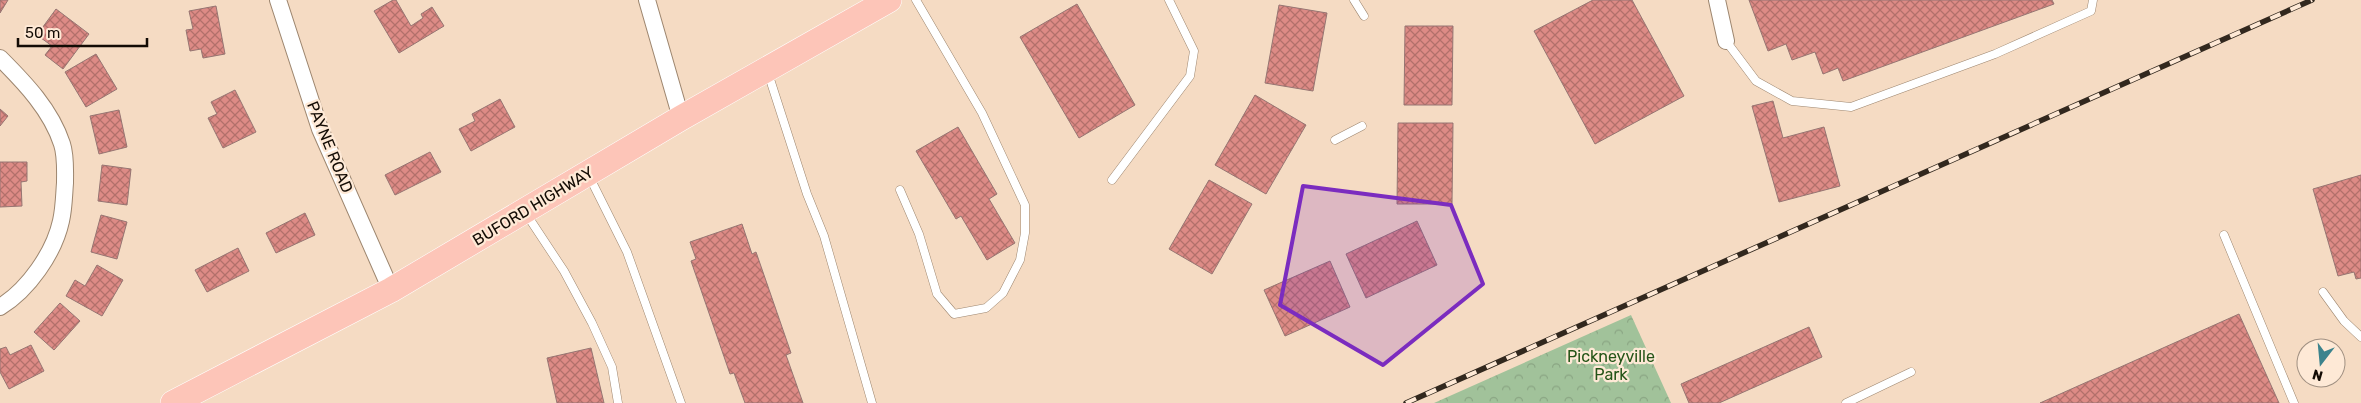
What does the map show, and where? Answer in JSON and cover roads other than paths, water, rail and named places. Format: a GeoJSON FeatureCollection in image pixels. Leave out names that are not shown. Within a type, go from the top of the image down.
{"type":"FeatureCollection","features":[{"type":"Feature","properties":{"kind":"main road"},"geometry":{"type":"LineString","coordinates":[[837,30],[853,0]]}},
{"type":"Feature","properties":{"kind":"main road","name":"BUFORD HIGHWAY"},"geometry":{"type":"LineString","coordinates":[[173,403],[391,290],[681,118],[889,0]]}},
{"type":"Feature","properties":{"kind":"street","name":"PAYNE ROAD"},"geometry":{"type":"LineString","coordinates":[[278,0],[320,129],[391,290]]}},
{"type":"Feature","properties":{"kind":"street"},"geometry":{"type":"LineString","coordinates":[[647,0],[681,118]]}},
{"type":"Feature","properties":{"kind":"street"},"geometry":{"type":"LineString","coordinates":[[1717,0],[1726,41]]}},
{"type":"Feature","properties":{"kind":"street"},"geometry":{"type":"LineString","coordinates":[[0,58],[29,87],[52,122],[62,145],[65,171],[61,222],[53,244],[40,267],[23,287],[0,307]]}},
{"type":"Feature","properties":{"kind":"lane"},"geometry":{"type":"LineString","coordinates":[[900,190],[919,234],[937,294],[954,314],[986,308],[1003,293],[1020,260],[1025,233],[1024,205],[982,113],[916,0]]}},
{"type":"Feature","properties":{"kind":"lane"},"geometry":{"type":"LineString","coordinates":[[1112,180],[1190,76],[1194,51],[1168,0]]}},
{"type":"Feature","properties":{"kind":"lane"},"geometry":{"type":"LineString","coordinates":[[1354,0],[1364,16]]}},
{"type":"Feature","properties":{"kind":"lane"},"geometry":{"type":"LineString","coordinates":[[1726,41],[1756,81],[1792,101],[1851,107],[1995,54],[2091,11],[2094,0]]}},
{"type":"Feature","properties":{"kind":"lane"},"geometry":{"type":"LineString","coordinates":[[767,69],[807,194],[824,236],[872,403]]}},
{"type":"Feature","properties":{"kind":"lane"},"geometry":{"type":"LineString","coordinates":[[1335,140],[1362,126]]}},
{"type":"Feature","properties":{"kind":"lane"},"geometry":{"type":"LineString","coordinates":[[588,173],[627,252],[681,403]]}},
{"type":"Feature","properties":{"kind":"lane"},"geometry":{"type":"LineString","coordinates":[[524,211],[564,271],[592,323],[612,367],[618,403]]}},
{"type":"Feature","properties":{"kind":"lane"},"geometry":{"type":"LineString","coordinates":[[2224,235],[2294,403]]}},
{"type":"Feature","properties":{"kind":"lane"},"geometry":{"type":"LineString","coordinates":[[2323,292],[2344,321],[2361,337]]}},
{"type":"Feature","properties":{"kind":"lane"},"geometry":{"type":"LineString","coordinates":[[1846,403],[1910,372]]}},
{"type":"Feature","properties":{"kind":"railway"},"geometry":{"type":"LineString","coordinates":[[1406,403],[2312,0]]}},
{"type":"Feature","properties":{"kind":"park label","name":"Pickneyville Park"},"geometry":{"type":"Point","coordinates":[1611,365]}}]}
